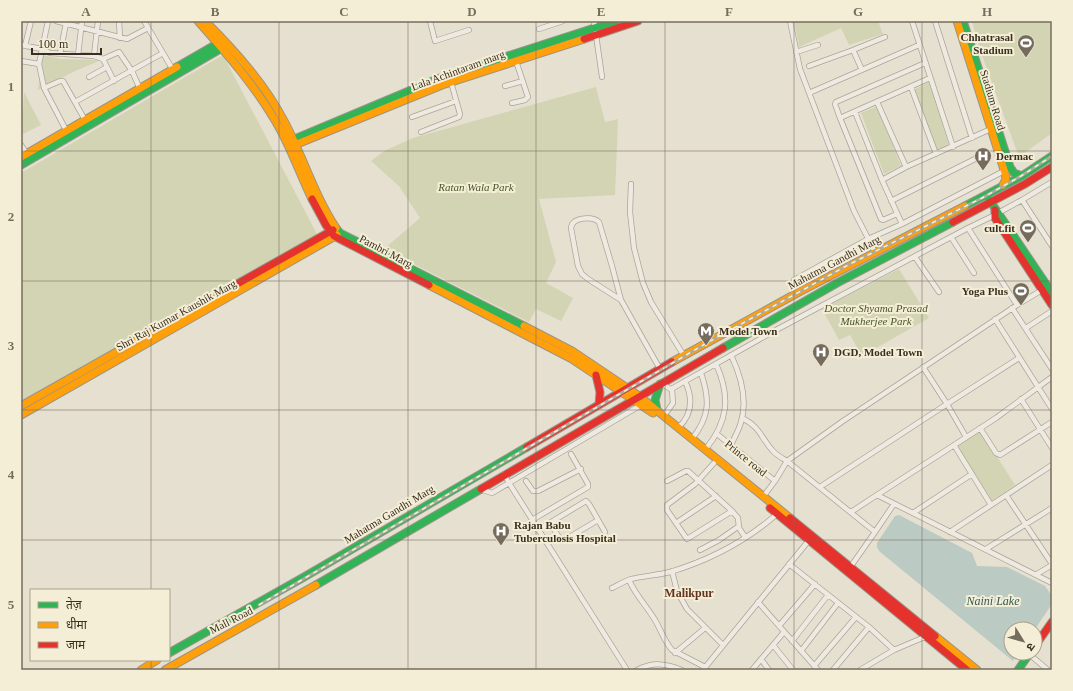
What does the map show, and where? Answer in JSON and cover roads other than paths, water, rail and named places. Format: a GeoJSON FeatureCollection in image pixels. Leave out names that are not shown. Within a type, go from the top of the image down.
{"type":"FeatureCollection","features":[{"type":"Feature","properties":{"kind":"street"},"geometry":{"type":"LineString","coordinates":[[31,21],[23,45],[42,49],[50,53],[94,56],[103,59],[120,52],[132,71],[142,92]]}},
{"type":"Feature","properties":{"kind":"street"},"geometry":{"type":"LineString","coordinates":[[48,21],[39,64],[44,88],[68,134]]}},
{"type":"Feature","properties":{"kind":"street"},"geometry":{"type":"LineString","coordinates":[[56,21],[66,22],[82,28],[120,38],[129,38],[148,28]]}},
{"type":"Feature","properties":{"kind":"street"},"geometry":{"type":"LineString","coordinates":[[78,55],[82,21]]}},
{"type":"Feature","properties":{"kind":"street"},"geometry":{"type":"LineString","coordinates":[[94,56],[98,21]]}},
{"type":"Feature","properties":{"kind":"street"},"geometry":{"type":"LineString","coordinates":[[120,21],[120,38]]}},
{"type":"Feature","properties":{"kind":"street"},"geometry":{"type":"LineString","coordinates":[[144,21],[173,70]]}},
{"type":"Feature","properties":{"kind":"street"},"geometry":{"type":"LineString","coordinates":[[198,21],[224,44]]}},
{"type":"Feature","properties":{"kind":"street"},"geometry":{"type":"LineString","coordinates":[[206,21],[224,44],[264,88],[284,122],[291,144],[323,205],[335,232]]}},
{"type":"Feature","properties":{"kind":"street"},"geometry":{"type":"LineString","coordinates":[[430,21],[435,41],[469,30]]}},
{"type":"Feature","properties":{"kind":"street"},"geometry":{"type":"LineString","coordinates":[[539,29],[563,21]]}},
{"type":"Feature","properties":{"kind":"street","name":"Lala Achintaram marg"},"geometry":{"type":"LineString","coordinates":[[291,144],[440,78],[595,24],[616,21]]}},
{"type":"Feature","properties":{"kind":"street","name":"Lala Achintaram marg"},"geometry":{"type":"LineString","coordinates":[[291,144],[450,82],[596,36],[638,21]]}},
{"type":"Feature","properties":{"kind":"street"},"geometry":{"type":"LineString","coordinates":[[790,21],[800,69],[854,211],[875,252]]}},
{"type":"Feature","properties":{"kind":"street"},"geometry":{"type":"LineString","coordinates":[[912,21],[953,147]]}},
{"type":"Feature","properties":{"kind":"street"},"geometry":{"type":"LineString","coordinates":[[935,21],[972,138]]}},
{"type":"Feature","properties":{"kind":"street","name":"Stadium Road"},"geometry":{"type":"LineString","coordinates":[[957,21],[994,128],[1010,167],[1014,173],[1022,176]]}},
{"type":"Feature","properties":{"kind":"street","name":"Stadium Road"},"geometry":{"type":"LineString","coordinates":[[963,21],[994,128],[1006,179],[1003,185]]}},
{"type":"Feature","properties":{"kind":"street"},"geometry":{"type":"LineString","coordinates":[[60,54],[66,22]]}},
{"type":"Feature","properties":{"kind":"street"},"geometry":{"type":"LineString","coordinates":[[595,24],[602,77]]}},
{"type":"Feature","properties":{"kind":"street"},"geometry":{"type":"LineString","coordinates":[[809,66],[885,37]]}},
{"type":"Feature","properties":{"kind":"street"},"geometry":{"type":"LineString","coordinates":[[21,165],[68,134],[85,120],[142,92],[173,70],[224,44]]}},
{"type":"Feature","properties":{"kind":"street"},"geometry":{"type":"LineString","coordinates":[[21,144],[24,156],[68,134],[224,44]]}},
{"type":"Feature","properties":{"kind":"street"},"geometry":{"type":"LineString","coordinates":[[796,52],[818,45]]}},
{"type":"Feature","properties":{"kind":"street"},"geometry":{"type":"LineString","coordinates":[[809,93],[919,45]]}},
{"type":"Feature","properties":{"kind":"street"},"geometry":{"type":"LineString","coordinates":[[853,50],[862,70]]}},
{"type":"Feature","properties":{"kind":"street"},"geometry":{"type":"LineString","coordinates":[[75,102],[163,53]]}},
{"type":"Feature","properties":{"kind":"street"},"geometry":{"type":"LineString","coordinates":[[103,59],[114,80]]}},
{"type":"Feature","properties":{"kind":"street"},"geometry":{"type":"LineString","coordinates":[[21,61],[39,64]]}},
{"type":"Feature","properties":{"kind":"street"},"geometry":{"type":"LineString","coordinates":[[512,103],[525,100],[528,97],[516,61]]}},
{"type":"Feature","properties":{"kind":"street"},"geometry":{"type":"LineString","coordinates":[[897,214],[885,220],[881,219],[835,104],[836,102],[925,63]]}},
{"type":"Feature","properties":{"kind":"street"},"geometry":{"type":"LineString","coordinates":[[89,77],[107,67]]}},
{"type":"Feature","properties":{"kind":"street"},"geometry":{"type":"LineString","coordinates":[[840,118],[930,78]]}},
{"type":"Feature","properties":{"kind":"street"},"geometry":{"type":"LineString","coordinates":[[44,88],[63,81],[85,120]]}},
{"type":"Feature","properties":{"kind":"street"},"geometry":{"type":"LineString","coordinates":[[505,86],[523,81]]}},
{"type":"Feature","properties":{"kind":"street"},"geometry":{"type":"LineString","coordinates":[[421,132],[459,118],[460,114],[450,82]]}},
{"type":"Feature","properties":{"kind":"street"},"geometry":{"type":"LineString","coordinates":[[911,86],[936,154]]}},
{"type":"Feature","properties":{"kind":"street"},"geometry":{"type":"LineString","coordinates":[[412,117],[456,101]]}},
{"type":"Feature","properties":{"kind":"street"},"geometry":{"type":"LineString","coordinates":[[877,102],[906,167]]}},
{"type":"Feature","properties":{"kind":"street"},"geometry":{"type":"LineString","coordinates":[[855,112],[882,180],[902,224]]}},
{"type":"Feature","properties":{"kind":"street"},"geometry":{"type":"LineString","coordinates":[[882,180],[906,167],[994,128]]}},
{"type":"Feature","properties":{"kind":"street"},"geometry":{"type":"LineString","coordinates":[[891,200],[985,154]]}},
{"type":"Feature","properties":{"kind":"street","name":"Mahatma Gandhi Marg"},"geometry":{"type":"LineString","coordinates":[[170,652],[304,577],[623,390],[799,292],[1022,176],[1052,156]]}},
{"type":"Feature","properties":{"kind":"street","name":"Mahatma Gandhi Marg"},"geometry":{"type":"LineString","coordinates":[[308,590],[504,474],[837,283],[994,210],[1026,184],[1052,167]]}},
{"type":"Feature","properties":{"kind":"street"},"geometry":{"type":"LineString","coordinates":[[794,280],[868,239],[902,224],[1004,171]]}},
{"type":"Feature","properties":{"kind":"street"},"geometry":{"type":"LineString","coordinates":[[672,390],[685,381],[776,330],[968,228],[994,210],[1022,200],[1052,182]]}},
{"type":"Feature","properties":{"kind":"street"},"geometry":{"type":"LineString","coordinates":[[631,184],[630,212],[634,248],[643,283],[652,302],[684,356]]}},
{"type":"Feature","properties":{"kind":"street"},"geometry":{"type":"LineString","coordinates":[[986,195],[994,210],[1052,293]]}},
{"type":"Feature","properties":{"kind":"street"},"geometry":{"type":"LineString","coordinates":[[1022,200],[1052,246]]}},
{"type":"Feature","properties":{"kind":"street"},"geometry":{"type":"LineString","coordinates":[[621,300],[582,274],[578,266],[571,228],[572,223],[576,220],[593,218],[599,222],[621,300],[660,370]]}},
{"type":"Feature","properties":{"kind":"street"},"geometry":{"type":"LineString","coordinates":[[968,228],[1017,305]]}},
{"type":"Feature","properties":{"kind":"street","name":"Pambri Marg"},"geometry":{"type":"LineString","coordinates":[[335,232],[469,302],[572,359],[596,375],[623,390]]}},
{"type":"Feature","properties":{"kind":"street","name":"Shri Raj Kumar Kaushik Marg"},"geometry":{"type":"LineString","coordinates":[[21,415],[48,395],[185,313],[335,232]]}},
{"type":"Feature","properties":{"kind":"street","name":"Shri Raj Kumar Kaushik Marg"},"geometry":{"type":"LineString","coordinates":[[21,406],[48,395],[189,320],[335,232]]}},
{"type":"Feature","properties":{"kind":"street"},"geometry":{"type":"LineString","coordinates":[[951,237],[974,273]]}},
{"type":"Feature","properties":{"kind":"street"},"geometry":{"type":"LineString","coordinates":[[915,257],[939,292]]}},
{"type":"Feature","properties":{"kind":"street"},"geometry":{"type":"LineString","coordinates":[[1047,286],[1052,305]]}},
{"type":"Feature","properties":{"kind":"street"},"geometry":{"type":"LineString","coordinates":[[764,497],[787,461],[923,367],[1047,286]]}},
{"type":"Feature","properties":{"kind":"street","name":"Pambri Marg"},"geometry":{"type":"LineString","coordinates":[[469,302],[572,351],[623,390]]}},
{"type":"Feature","properties":{"kind":"street"},"geometry":{"type":"LineString","coordinates":[[1012,308],[1052,369]]}},
{"type":"Feature","properties":{"kind":"street"},"geometry":{"type":"LineString","coordinates":[[1026,328],[1052,311]]}},
{"type":"Feature","properties":{"kind":"street"},"geometry":{"type":"LineString","coordinates":[[185,313],[189,320]]}},
{"type":"Feature","properties":{"kind":"street"},"geometry":{"type":"LineString","coordinates":[[995,319],[1052,409]]}},
{"type":"Feature","properties":{"kind":"street"},"geometry":{"type":"LineString","coordinates":[[731,355],[741,378],[743,387],[742,418],[731,445]]}},
{"type":"Feature","properties":{"kind":"street"},"geometry":{"type":"LineString","coordinates":[[820,487],[1019,358]]}},
{"type":"Feature","properties":{"kind":"street"},"geometry":{"type":"LineString","coordinates":[[705,450],[717,434],[722,422],[726,399],[721,376],[716,364]]}},
{"type":"Feature","properties":{"kind":"street"},"geometry":{"type":"LineString","coordinates":[[923,367],[966,437]]}},
{"type":"Feature","properties":{"kind":"street"},"geometry":{"type":"LineString","coordinates":[[692,439],[700,429],[708,404],[707,389],[701,373]]}},
{"type":"Feature","properties":{"kind":"street"},"geometry":{"type":"LineString","coordinates":[[596,375],[600,392],[599,405]]}},
{"type":"Feature","properties":{"kind":"street"},"geometry":{"type":"LineString","coordinates":[[851,512],[980,428],[1052,377]]}},
{"type":"Feature","properties":{"kind":"street"},"geometry":{"type":"LineString","coordinates":[[678,428],[686,418],[691,404],[689,390],[685,381]]}},
{"type":"Feature","properties":{"kind":"street"},"geometry":{"type":"LineString","coordinates":[[656,410],[655,400],[661,383],[672,390]]}},
{"type":"Feature","properties":{"kind":"street"},"geometry":{"type":"LineString","coordinates":[[623,390],[664,416],[764,497],[811,538],[929,635],[967,670]]}},
{"type":"Feature","properties":{"kind":"street"},"geometry":{"type":"LineString","coordinates":[[664,416],[673,403],[672,390]]}},
{"type":"Feature","properties":{"kind":"street"},"geometry":{"type":"LineString","coordinates":[[636,398],[642,405],[777,514],[811,538]]}},
{"type":"Feature","properties":{"kind":"street"},"geometry":{"type":"LineString","coordinates":[[1022,399],[1052,448]]}},
{"type":"Feature","properties":{"kind":"street"},"geometry":{"type":"LineString","coordinates":[[480,488],[492,493],[642,405]]}},
{"type":"Feature","properties":{"kind":"street"},"geometry":{"type":"LineString","coordinates":[[742,418],[754,425],[772,450],[875,532]]}},
{"type":"Feature","properties":{"kind":"street"},"geometry":{"type":"LineString","coordinates":[[980,428],[996,453],[1000,455],[1052,422]]}},
{"type":"Feature","properties":{"kind":"street","name":"Prince road"},"geometry":{"type":"LineString","coordinates":[[717,434],[775,481]]}},
{"type":"Feature","properties":{"kind":"street"},"geometry":{"type":"LineString","coordinates":[[954,445],[991,505]]}},
{"type":"Feature","properties":{"kind":"street"},"geometry":{"type":"LineString","coordinates":[[532,520],[588,487],[581,469],[571,454]]}},
{"type":"Feature","properties":{"kind":"street"},"geometry":{"type":"LineString","coordinates":[[687,539],[667,510],[667,505],[698,480],[714,463]]}},
{"type":"Feature","properties":{"kind":"street"},"geometry":{"type":"LineString","coordinates":[[950,532],[1052,465]]}},
{"type":"Feature","properties":{"kind":"street"},"geometry":{"type":"LineString","coordinates":[[526,481],[533,491],[538,491],[581,469]]}},
{"type":"Feature","properties":{"kind":"street"},"geometry":{"type":"LineString","coordinates":[[667,481],[686,471],[732,511],[738,518],[738,526],[745,537]]}},
{"type":"Feature","properties":{"kind":"street"},"geometry":{"type":"LineString","coordinates":[[504,474],[627,670]]}},
{"type":"Feature","properties":{"kind":"street"},"geometry":{"type":"LineString","coordinates":[[913,513],[972,474]]}},
{"type":"Feature","properties":{"kind":"street"},"geometry":{"type":"LineString","coordinates":[[877,495],[1037,574],[1052,583]]}},
{"type":"Feature","properties":{"kind":"street"},"geometry":{"type":"LineString","coordinates":[[1006,495],[1052,564],[1037,574]]}},
{"type":"Feature","properties":{"kind":"street"},"geometry":{"type":"LineString","coordinates":[[676,523],[716,496]]}},
{"type":"Feature","properties":{"kind":"street"},"geometry":{"type":"LineString","coordinates":[[538,530],[586,501],[605,532]]}},
{"type":"Feature","properties":{"kind":"street"},"geometry":{"type":"LineString","coordinates":[[849,569],[894,504]]}},
{"type":"Feature","properties":{"kind":"street"},"geometry":{"type":"LineString","coordinates":[[986,549],[1052,508]]}},
{"type":"Feature","properties":{"kind":"street"},"geometry":{"type":"LineString","coordinates":[[682,543],[732,511]]}},
{"type":"Feature","properties":{"kind":"street"},"geometry":{"type":"LineString","coordinates":[[612,588],[629,580],[672,571],[713,556],[745,537],[777,514]]}},
{"type":"Feature","properties":{"kind":"street"},"geometry":{"type":"LineString","coordinates":[[550,522],[560,539],[563,541],[598,520]]}},
{"type":"Feature","properties":{"kind":"street"},"geometry":{"type":"LineString","coordinates":[[700,550],[719,540],[738,526]]}},
{"type":"Feature","properties":{"kind":"street"},"geometry":{"type":"LineString","coordinates":[[629,580],[638,597],[655,620],[668,646],[675,653],[704,668],[811,538]]}},
{"type":"Feature","properties":{"kind":"street"},"geometry":{"type":"LineString","coordinates":[[789,564],[869,627],[894,650]]}},
{"type":"Feature","properties":{"kind":"street"},"geometry":{"type":"LineString","coordinates":[[672,571],[677,591],[687,609],[723,645]]}},
{"type":"Feature","properties":{"kind":"street"},"geometry":{"type":"LineString","coordinates":[[779,626],[815,584]]}},
{"type":"Feature","properties":{"kind":"street","name":"Mall Road"},"geometry":{"type":"LineString","coordinates":[[165,670],[308,590]]}},
{"type":"Feature","properties":{"kind":"street"},"geometry":{"type":"LineString","coordinates":[[792,641],[828,595]]}},
{"type":"Feature","properties":{"kind":"street"},"geometry":{"type":"LineString","coordinates":[[758,602],[816,668],[856,617]]}},
{"type":"Feature","properties":{"kind":"street"},"geometry":{"type":"LineString","coordinates":[[801,651],[838,603]]}},
{"type":"Feature","properties":{"kind":"street"},"geometry":{"type":"LineString","coordinates":[[1043,636],[1051,626]]}},
{"type":"Feature","properties":{"kind":"street"},"geometry":{"type":"LineString","coordinates":[[833,670],[869,627]]}},
{"type":"Feature","properties":{"kind":"street"},"geometry":{"type":"LineString","coordinates":[[213,628],[219,639]]}},
{"type":"Feature","properties":{"kind":"street"},"geometry":{"type":"LineString","coordinates":[[675,653],[705,628]]}},
{"type":"Feature","properties":{"kind":"street"},"geometry":{"type":"LineString","coordinates":[[752,670],[784,632]]}},
{"type":"Feature","properties":{"kind":"street"},"geometry":{"type":"LineString","coordinates":[[860,670],[894,650],[929,635]]}},
{"type":"Feature","properties":{"kind":"street"},"geometry":{"type":"LineString","coordinates":[[929,635],[977,670]]}},
{"type":"Feature","properties":{"kind":"street"},"geometry":{"type":"LineString","coordinates":[[773,645],[792,670]]}},
{"type":"Feature","properties":{"kind":"street"},"geometry":{"type":"LineString","coordinates":[[761,659],[769,670]]}},
{"type":"Feature","properties":{"kind":"street"},"geometry":{"type":"LineString","coordinates":[[141,670],[155,661]]}},
{"type":"Feature","properties":{"kind":"street"},"geometry":{"type":"LineString","coordinates":[[1018,670],[1024,661]]}},
{"type":"Feature","properties":{"kind":"street"},"geometry":{"type":"LineString","coordinates":[[1038,661],[1048,670]]}},
{"type":"Feature","properties":{"kind":"street"},"geometry":{"type":"LineString","coordinates":[[637,670],[648,665],[657,664],[667,665],[682,670]]}},
{"type":"Feature","properties":{"kind":"water","name":"Naini Lake"},"geometry":{"type":"Polygon","coordinates":[[[899,515],[972,553],[977,566],[1007,567],[1045,586],[1052,596],[1052,604],[1040,621],[1003,621],[1003,653],[879,551],[877,543],[895,516],[899,515]]]}},
{"type":"Feature","properties":{"kind":"railway"},"geometry":{"type":"LineString","coordinates":[[259,605],[705,344],[848,265],[982,198],[1021,176],[1052,156]]}},
{"type":"Feature","properties":{"kind":"place","name":"Chhatrasal Stadium"},"geometry":{"type":"Point","coordinates":[1026,58]}},
{"type":"Feature","properties":{"kind":"place","name":"Dermac"},"geometry":{"type":"Point","coordinates":[983,171]}},
{"type":"Feature","properties":{"kind":"place","name":"cult.fit"},"geometry":{"type":"Point","coordinates":[1028,243]}},
{"type":"Feature","properties":{"kind":"place","name":"Yoga Plus"},"geometry":{"type":"Point","coordinates":[1021,306]}},
{"type":"Feature","properties":{"kind":"place","name":"Model Town"},"geometry":{"type":"Point","coordinates":[706,346]}},
{"type":"Feature","properties":{"kind":"place","name":"DGD, Model Town"},"geometry":{"type":"Point","coordinates":[821,367]}},
{"type":"Feature","properties":{"kind":"place","name":"Rajan Babu Tuberculosis Hospital"},"geometry":{"type":"Point","coordinates":[501,546]}},
{"type":"Feature","properties":{"kind":"district","name":"Malikpur"},"geometry":{"type":"Point","coordinates":[689,593]}},
{"type":"Feature","properties":{"kind":"park label","name":"Ratan Wala Park"},"geometry":{"type":"Point","coordinates":[476,187]}},
{"type":"Feature","properties":{"kind":"park label","name":"Doctor Shyama Prasad Mukherjee Park"},"geometry":{"type":"Point","coordinates":[876,314]}}]}
